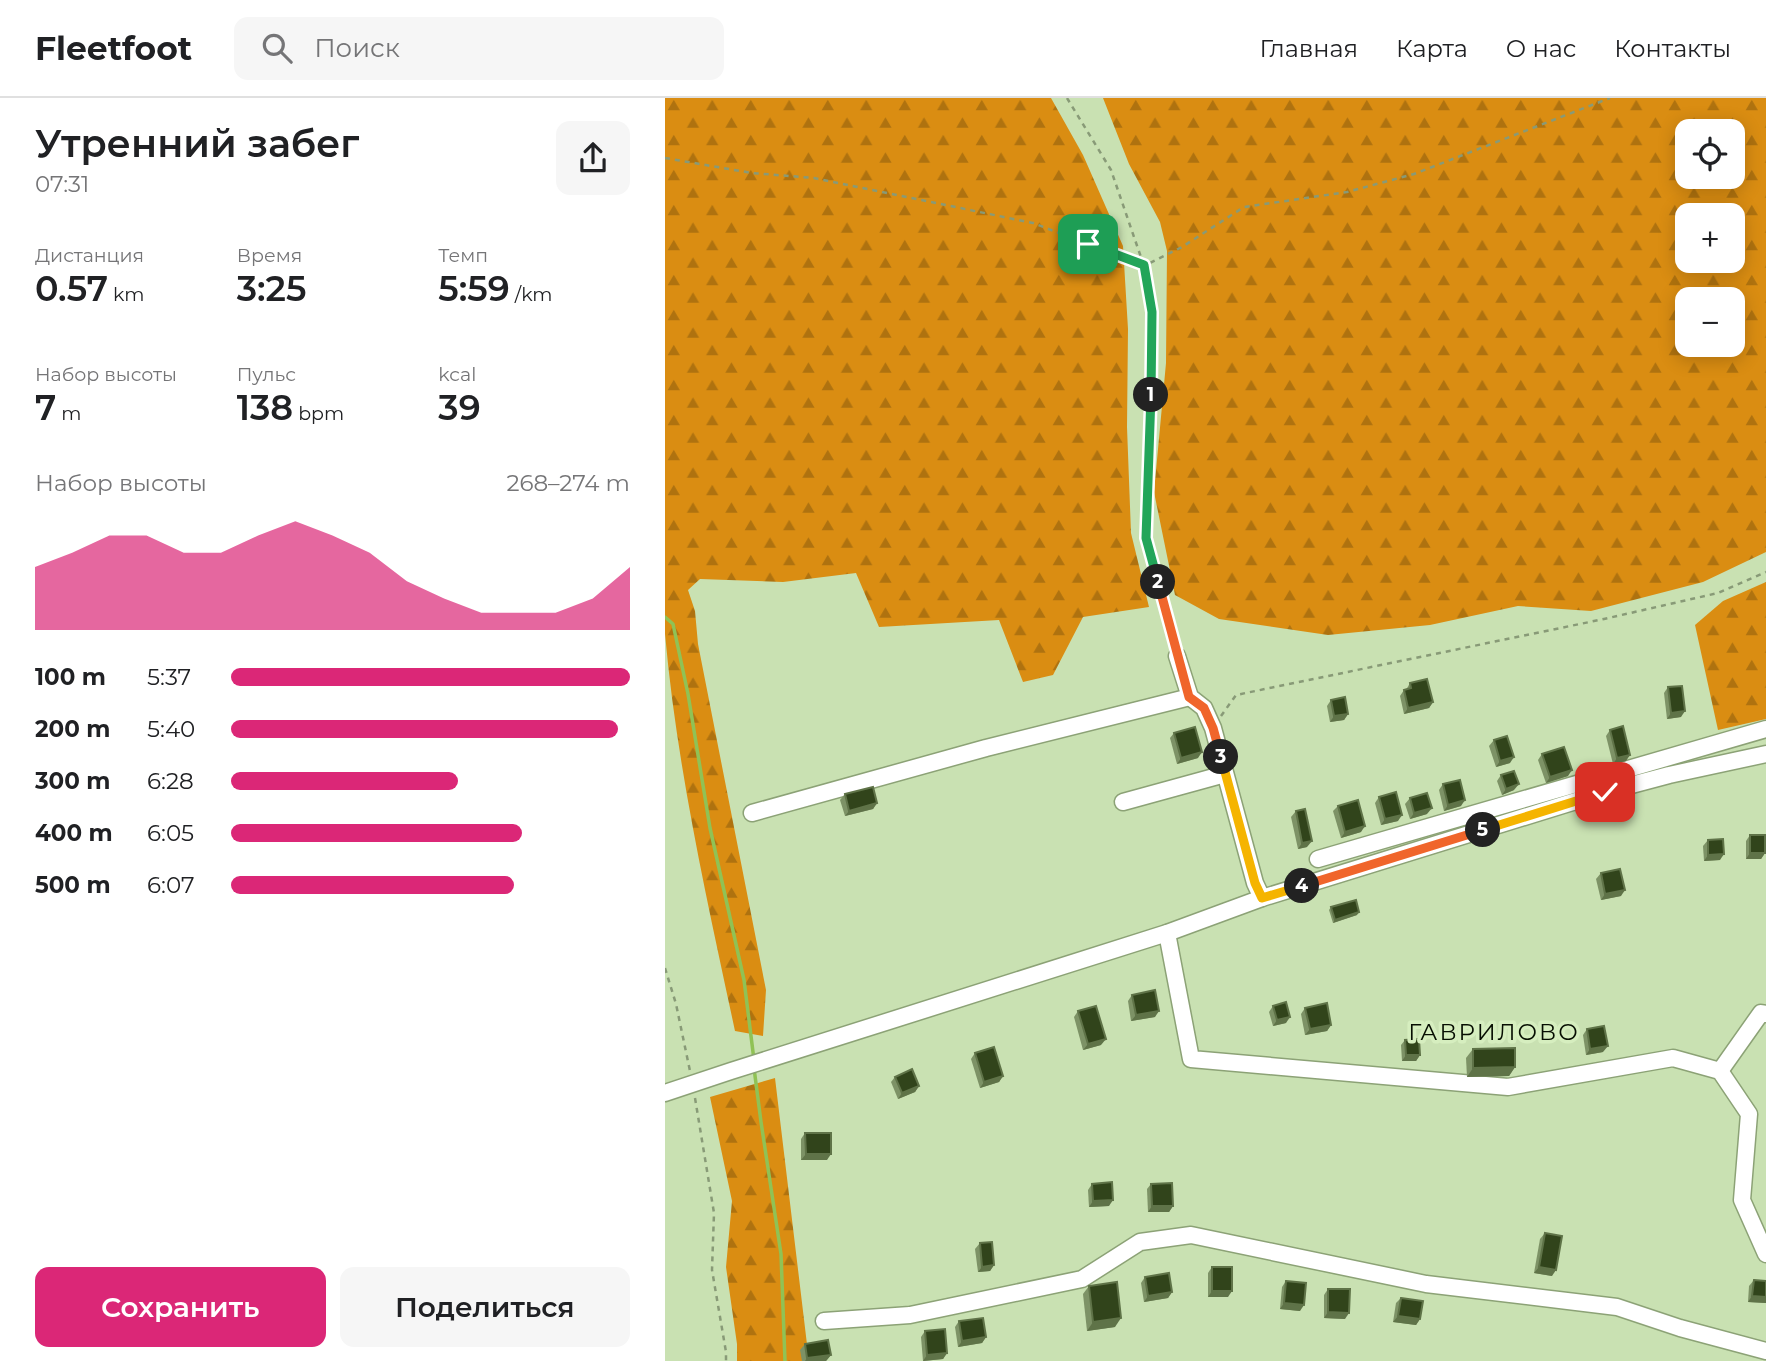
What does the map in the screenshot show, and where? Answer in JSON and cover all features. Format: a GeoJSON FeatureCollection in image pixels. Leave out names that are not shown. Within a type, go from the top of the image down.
{"type":"FeatureCollection","features":[{"type":"Feature","properties":{"kind":"street"},"geometry":{"type":"LineString","coordinates":[[1177,656],[1189,697],[1204,708],[1213,728],[1255,883],[1262,898]]}},
{"type":"Feature","properties":{"kind":"street"},"geometry":{"type":"LineString","coordinates":[[752,813],[986,748],[1189,697]]}},
{"type":"Feature","properties":{"kind":"street"},"geometry":{"type":"LineString","coordinates":[[1318,859],[1766,729]]}},
{"type":"Feature","properties":{"kind":"street"},"geometry":{"type":"LineString","coordinates":[[665,1093],[1167,933],[1262,898],[1605,792],[1766,754]]}},
{"type":"Feature","properties":{"kind":"street"},"geometry":{"type":"LineString","coordinates":[[1123,802],[1226,774]]}},
{"type":"Feature","properties":{"kind":"street"},"geometry":{"type":"LineString","coordinates":[[1167,933],[1191,1059],[1508,1087],[1673,1058],[1720,1071],[1749,1114],[1742,1200],[1766,1254]]}},
{"type":"Feature","properties":{"kind":"street"},"geometry":{"type":"LineString","coordinates":[[1720,1071],[1761,1013],[1766,1014]]}},
{"type":"Feature","properties":{"kind":"street"},"geometry":{"type":"LineString","coordinates":[[824,1321],[910,1315],[1082,1279],[1140,1242],[1191,1235],[1426,1284],[1617,1307],[1680,1328],[1766,1351]]}},
{"type":"Feature","properties":{"kind":"path"},"geometry":{"type":"LineString","coordinates":[[1067,98],[1111,170],[1144,265],[1152,312],[1146,538],[1177,656]]}},
{"type":"Feature","properties":{"kind":"path"},"geometry":{"type":"LineString","coordinates":[[665,158],[753,173],[814,178],[1033,223],[1144,265],[1182,247],[1244,207],[1347,192],[1414,174],[1610,98]]}},
{"type":"Feature","properties":{"kind":"path"},"geometry":{"type":"LineString","coordinates":[[1213,728],[1236,695],[1718,593],[1766,572]]}},
{"type":"Feature","properties":{"kind":"path"},"geometry":{"type":"LineString","coordinates":[[665,968],[693,1084],[714,1213],[712,1270],[726,1361]]}},
{"type":"Feature","properties":{"kind":"green space"},"geometry":{"type":"Polygon","coordinates":[[[665,98],[1051,98],[1083,155],[1123,246],[1128,329],[1127,427],[1131,533],[1149,607],[1083,617],[1053,675],[1023,682],[999,620],[879,627],[856,573],[783,582],[700,579],[688,590],[695,611],[698,644],[766,990],[763,1036],[735,1031],[685,784],[670,684],[665,634],[665,98]]]}},
{"type":"Feature","properties":{"kind":"green space"},"geometry":{"type":"Polygon","coordinates":[[[1103,98],[1766,98],[1766,552],[1703,582],[1591,611],[1518,606],[1430,625],[1328,635],[1219,619],[1175,595],[1154,492],[1166,363],[1167,251],[1160,222],[1129,164],[1103,98]]]}},
{"type":"Feature","properties":{"kind":"green space"},"geometry":{"type":"Polygon","coordinates":[[[1766,582],[1766,719],[1718,730],[1695,625],[1723,601],[1766,582]]]}},
{"type":"Feature","properties":{"kind":"green space"},"geometry":{"type":"Polygon","coordinates":[[[775,1078],[809,1361],[737,1361],[726,1267],[732,1201],[710,1097],[775,1078]]]}},
{"type":"Feature","properties":{"kind":"building"},"geometry":{"type":"Polygon","coordinates":[[[1427,679],[1433,702],[1408,708],[1404,690],[1411,688],[1410,683],[1427,679]]]}},
{"type":"Feature","properties":{"kind":"building"},"geometry":{"type":"Polygon","coordinates":[[[1682,686],[1685,711],[1671,713],[1668,687],[1682,686]]]}},
{"type":"Feature","properties":{"kind":"building"},"geometry":{"type":"Polygon","coordinates":[[[1345,697],[1348,714],[1334,716],[1331,700],[1345,697]]]}},
{"type":"Feature","properties":{"kind":"building"},"geometry":{"type":"Polygon","coordinates":[[[1623,726],[1630,755],[1617,758],[1610,730],[1623,726]]]}},
{"type":"Feature","properties":{"kind":"building"},"geometry":{"type":"Polygon","coordinates":[[[1195,727],[1202,752],[1181,758],[1174,733],[1195,727]]]}},
{"type":"Feature","properties":{"kind":"building"},"geometry":{"type":"Polygon","coordinates":[[[1507,736],[1514,757],[1500,761],[1494,740],[1507,736]]]}},
{"type":"Feature","properties":{"kind":"building"},"geometry":{"type":"Polygon","coordinates":[[[1564,747],[1572,770],[1550,777],[1542,754],[1564,747]]]}},
{"type":"Feature","properties":{"kind":"building"},"geometry":{"type":"Polygon","coordinates":[[[1514,771],[1519,784],[1506,789],[1501,775],[1514,771]]]}},
{"type":"Feature","properties":{"kind":"building"},"geometry":{"type":"Polygon","coordinates":[[[1460,780],[1465,800],[1448,805],[1443,784],[1460,780]]]}},
{"type":"Feature","properties":{"kind":"building"},"geometry":{"type":"Polygon","coordinates":[[[873,787],[877,803],[849,811],[845,794],[873,787]]]}},
{"type":"Feature","properties":{"kind":"building"},"geometry":{"type":"Polygon","coordinates":[[[1396,792],[1402,815],[1385,819],[1379,797],[1396,792]]]}},
{"type":"Feature","properties":{"kind":"building"},"geometry":{"type":"Polygon","coordinates":[[[1427,793],[1432,808],[1414,813],[1410,798],[1427,793]]]}},
{"type":"Feature","properties":{"kind":"building"},"geometry":{"type":"Polygon","coordinates":[[[1358,800],[1365,826],[1345,832],[1338,806],[1358,800]]]}},
{"type":"Feature","properties":{"kind":"building"},"geometry":{"type":"Polygon","coordinates":[[[1305,809],[1312,841],[1302,843],[1296,811],[1305,809]]]}},
{"type":"Feature","properties":{"kind":"building"},"geometry":{"type":"Polygon","coordinates":[[[1750,835],[1765,835],[1765,853],[1750,853],[1750,835]]]}},
{"type":"Feature","properties":{"kind":"building"},"geometry":{"type":"Polygon","coordinates":[[[1723,839],[1724,854],[1708,855],[1708,840],[1723,839]]]}},
{"type":"Feature","properties":{"kind":"building"},"geometry":{"type":"Polygon","coordinates":[[[1620,869],[1625,890],[1605,894],[1601,873],[1620,869]]]}},
{"type":"Feature","properties":{"kind":"building"},"geometry":{"type":"Polygon","coordinates":[[[1356,900],[1359,912],[1335,920],[1331,907],[1356,900]]]}},
{"type":"Feature","properties":{"kind":"building"},"geometry":{"type":"Polygon","coordinates":[[[1155,990],[1159,1011],[1136,1015],[1132,995],[1155,990]]]}},
{"type":"Feature","properties":{"kind":"building"},"geometry":{"type":"Polygon","coordinates":[[[1286,1002],[1290,1017],[1277,1020],[1273,1006],[1286,1002]]]}},
{"type":"Feature","properties":{"kind":"building"},"geometry":{"type":"Polygon","coordinates":[[[1327,1003],[1331,1025],[1310,1029],[1305,1008],[1327,1003]]]}},
{"type":"Feature","properties":{"kind":"building"},"geometry":{"type":"Polygon","coordinates":[[[1096,1006],[1106,1039],[1088,1044],[1078,1011],[1096,1006]]]}},
{"type":"Feature","properties":{"kind":"building"},"geometry":{"type":"Polygon","coordinates":[[[1604,1026],[1608,1046],[1590,1049],[1587,1029],[1604,1026]]]}},
{"type":"Feature","properties":{"kind":"building"},"geometry":{"type":"Polygon","coordinates":[[[1419,1039],[1420,1055],[1406,1055],[1405,1040],[1419,1039]]]}},
{"type":"Feature","properties":{"kind":"building"},"geometry":{"type":"Polygon","coordinates":[[[994,1047],[1003,1076],[984,1082],[975,1053],[994,1047]]]}},
{"type":"Feature","properties":{"kind":"building"},"geometry":{"type":"Polygon","coordinates":[[[1515,1048],[1515,1067],[1473,1068],[1473,1049],[1515,1048]]]}},
{"type":"Feature","properties":{"kind":"building"},"geometry":{"type":"Polygon","coordinates":[[[912,1069],[919,1086],[902,1093],[895,1077],[912,1069]]]}},
{"type":"Feature","properties":{"kind":"building"},"geometry":{"type":"Polygon","coordinates":[[[805,1133],[831,1133],[831,1154],[806,1154],[805,1133]]]}},
{"type":"Feature","properties":{"kind":"building"},"geometry":{"type":"Polygon","coordinates":[[[1112,1182],[1113,1200],[1093,1201],[1092,1184],[1112,1182]]]}},
{"type":"Feature","properties":{"kind":"building"},"geometry":{"type":"Polygon","coordinates":[[[1172,1183],[1173,1206],[1152,1206],[1151,1184],[1172,1183]]]}},
{"type":"Feature","properties":{"kind":"building"},"geometry":{"type":"Polygon","coordinates":[[[1545,1233],[1562,1236],[1556,1270],[1539,1267],[1545,1233]]]}},
{"type":"Feature","properties":{"kind":"building"},"geometry":{"type":"Polygon","coordinates":[[[992,1242],[994,1265],[982,1267],[980,1243],[992,1242]]]}},
{"type":"Feature","properties":{"kind":"building"},"geometry":{"type":"Polygon","coordinates":[[[1212,1267],[1232,1267],[1232,1291],[1212,1291],[1212,1267]]]}},
{"type":"Feature","properties":{"kind":"building"},"geometry":{"type":"Polygon","coordinates":[[[1169,1273],[1172,1292],[1148,1296],[1145,1277],[1169,1273]]]}},
{"type":"Feature","properties":{"kind":"building"},"geometry":{"type":"Polygon","coordinates":[[[1754,1280],[1766,1281],[1766,1297],[1752,1296],[1754,1280]]]}},
{"type":"Feature","properties":{"kind":"building"},"geometry":{"type":"Polygon","coordinates":[[[1286,1281],[1306,1283],[1304,1305],[1284,1303],[1286,1281]]]}},
{"type":"Feature","properties":{"kind":"building"},"geometry":{"type":"Polygon","coordinates":[[[1117,1282],[1121,1318],[1093,1322],[1089,1286],[1117,1282]]]}},
{"type":"Feature","properties":{"kind":"building"},"geometry":{"type":"Polygon","coordinates":[[[1328,1289],[1350,1289],[1349,1313],[1328,1312],[1328,1289]]]}},
{"type":"Feature","properties":{"kind":"building"},"geometry":{"type":"Polygon","coordinates":[[[1401,1298],[1423,1301],[1420,1319],[1398,1316],[1401,1298]]]}},
{"type":"Feature","properties":{"kind":"building"},"geometry":{"type":"Polygon","coordinates":[[[983,1318],[986,1337],[962,1341],[959,1321],[983,1318]]]}},
{"type":"Feature","properties":{"kind":"building"},"geometry":{"type":"Polygon","coordinates":[[[945,1329],[947,1353],[927,1355],[925,1331],[945,1329]]]}},
{"type":"Feature","properties":{"kind":"building"},"geometry":{"type":"Polygon","coordinates":[[[828,1340],[831,1355],[807,1358],[805,1344],[828,1340]]]}},
{"type":"Feature","properties":{"kind":"waterway"},"geometry":{"type":"LineString","coordinates":[[665,617],[673,624],[688,694],[710,828],[744,980],[754,1060]]}},
{"type":"Feature","properties":{"kind":"waterway"},"geometry":{"type":"LineString","coordinates":[[754,1068],[781,1254],[785,1361]]}},
{"type":"Feature","properties":{"kind":"district","name":"ГАВРИЛОВО"},"geometry":{"type":"Point","coordinates":[1494,1032]}},
{"type":"Feature","properties":{"kind":"route"},"geometry":{"type":"LineString","coordinates":[[1088,244],[1144,265],[1152,312],[1146,538],[1189,697],[1204,708],[1213,728],[1255,883],[1262,898],[1605,792]]}}]}
